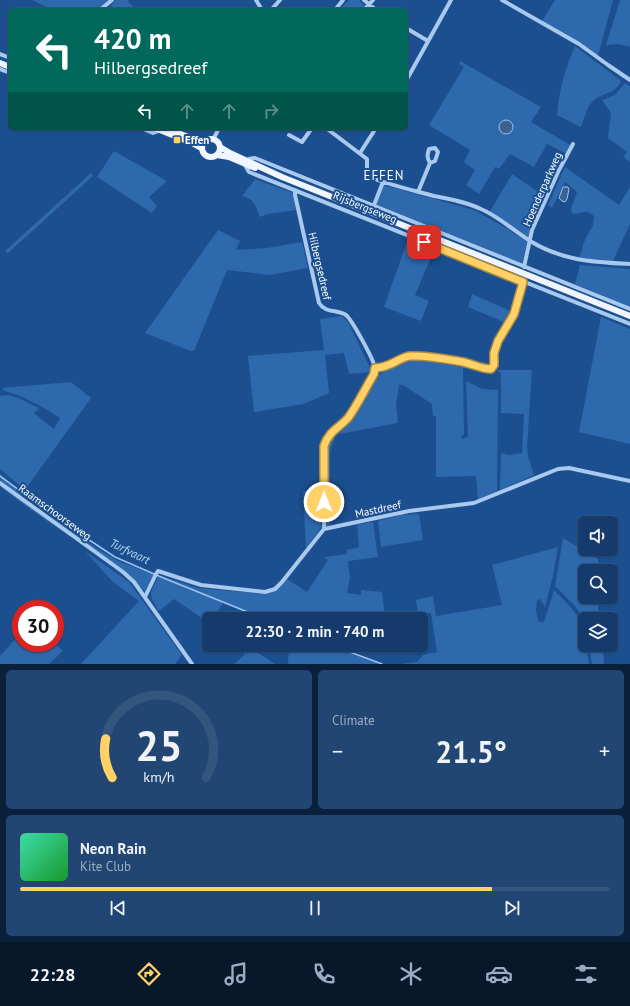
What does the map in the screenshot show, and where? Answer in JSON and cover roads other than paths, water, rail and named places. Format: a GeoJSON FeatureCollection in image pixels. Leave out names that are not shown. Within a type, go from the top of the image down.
{"type":"FeatureCollection","features":[{"type":"Feature","properties":{"kind":"main road"},"geometry":{"type":"LineString","coordinates":[[159,130],[204,141],[214,138],[218,141],[220,147],[217,155],[212,157],[204,155],[201,148],[159,130]]}},
{"type":"Feature","properties":{"kind":"main road"},"geometry":{"type":"LineString","coordinates":[[201,148],[204,141]]}},
{"type":"Feature","properties":{"kind":"main road","name":"Rijsbergseweg"},"geometry":{"type":"LineString","coordinates":[[220,147],[246,163]]}},
{"type":"Feature","properties":{"kind":"main road","name":"Rijsbergseweg"},"geometry":{"type":"LineString","coordinates":[[217,155],[228,157],[282,176],[630,316]]}},
{"type":"Feature","properties":{"kind":"street"},"geometry":{"type":"LineString","coordinates":[[102,8],[112,0]]}},
{"type":"Feature","properties":{"kind":"street"},"geometry":{"type":"LineString","coordinates":[[273,8],[280,0]]}},
{"type":"Feature","properties":{"kind":"street"},"geometry":{"type":"LineString","coordinates":[[337,8],[343,0]]}},
{"type":"Feature","properties":{"kind":"street"},"geometry":{"type":"LineString","coordinates":[[364,0],[373,8]]}},
{"type":"Feature","properties":{"kind":"street"},"geometry":{"type":"LineString","coordinates":[[366,8],[373,0]]}},
{"type":"Feature","properties":{"kind":"street"},"geometry":{"type":"LineString","coordinates":[[408,77],[451,0]]}},
{"type":"Feature","properties":{"kind":"street"},"geometry":{"type":"LineString","coordinates":[[502,0],[579,44],[630,80]]}},
{"type":"Feature","properties":{"kind":"street"},"geometry":{"type":"LineString","coordinates":[[408,29],[428,42]]}},
{"type":"Feature","properties":{"kind":"street"},"geometry":{"type":"LineString","coordinates":[[214,138],[218,130]]}},
{"type":"Feature","properties":{"kind":"street"},"geometry":{"type":"LineString","coordinates":[[289,135],[302,142],[311,130]]}},
{"type":"Feature","properties":{"kind":"street"},"geometry":{"type":"LineString","coordinates":[[329,130],[367,159],[367,176],[418,192],[465,203],[483,210],[530,241],[551,252],[578,260],[630,264]]}},
{"type":"Feature","properties":{"kind":"street"},"geometry":{"type":"LineString","coordinates":[[360,153],[375,130]]}},
{"type":"Feature","properties":{"kind":"street","name":"Hoenderparkweg"},"geometry":{"type":"LineString","coordinates":[[524,267],[532,230],[559,170],[573,144]]}},
{"type":"Feature","properties":{"kind":"street","name":"Rijsbergseweg"},"geometry":{"type":"LineString","coordinates":[[630,309],[255,158],[250,158],[246,163],[249,172],[630,324]]}},
{"type":"Feature","properties":{"kind":"street"},"geometry":{"type":"LineString","coordinates":[[418,192],[430,163]]}},
{"type":"Feature","properties":{"kind":"street"},"geometry":{"type":"LineString","coordinates":[[374,205],[383,182]]}},
{"type":"Feature","properties":{"kind":"street","name":"Hilbergsedreef"},"geometry":{"type":"LineString","coordinates":[[295,190],[319,303],[325,310],[340,312],[349,318],[361,337],[375,368]]}},
{"type":"Feature","properties":{"kind":"street"},"geometry":{"type":"LineString","coordinates":[[145,597],[158,571],[178,579],[201,585],[265,592],[275,589],[324,529],[324,446],[330,433],[348,418],[374,374],[375,368],[386,367],[410,356],[464,362],[491,369],[494,365],[494,353],[498,341],[514,314],[523,282]]}},
{"type":"Feature","properties":{"kind":"street","name":"Mastdreef"},"geometry":{"type":"LineString","coordinates":[[324,529],[409,511],[474,503],[558,469],[569,468],[630,481]]}},
{"type":"Feature","properties":{"kind":"street","name":"Raamschoorseweg"},"geometry":{"type":"LineString","coordinates":[[0,482],[123,572],[134,582],[192,664]]}},
{"type":"Feature","properties":{"kind":"waterway","name":"Turfvaart"},"geometry":{"type":"LineString","coordinates":[[0,476],[68,526],[115,557],[248,612]]}},
{"type":"Feature","properties":{"kind":"waterway","name":"Turfvaart"},"geometry":{"type":"LineString","coordinates":[[350,652],[382,664]]}},
{"type":"Feature","properties":{"kind":"place","name":"Effen"},"geometry":{"type":"Point","coordinates":[177,140]}},
{"type":"Feature","properties":{"kind":"district","name":"EFFEN"},"geometry":{"type":"Point","coordinates":[384,175]}}]}
